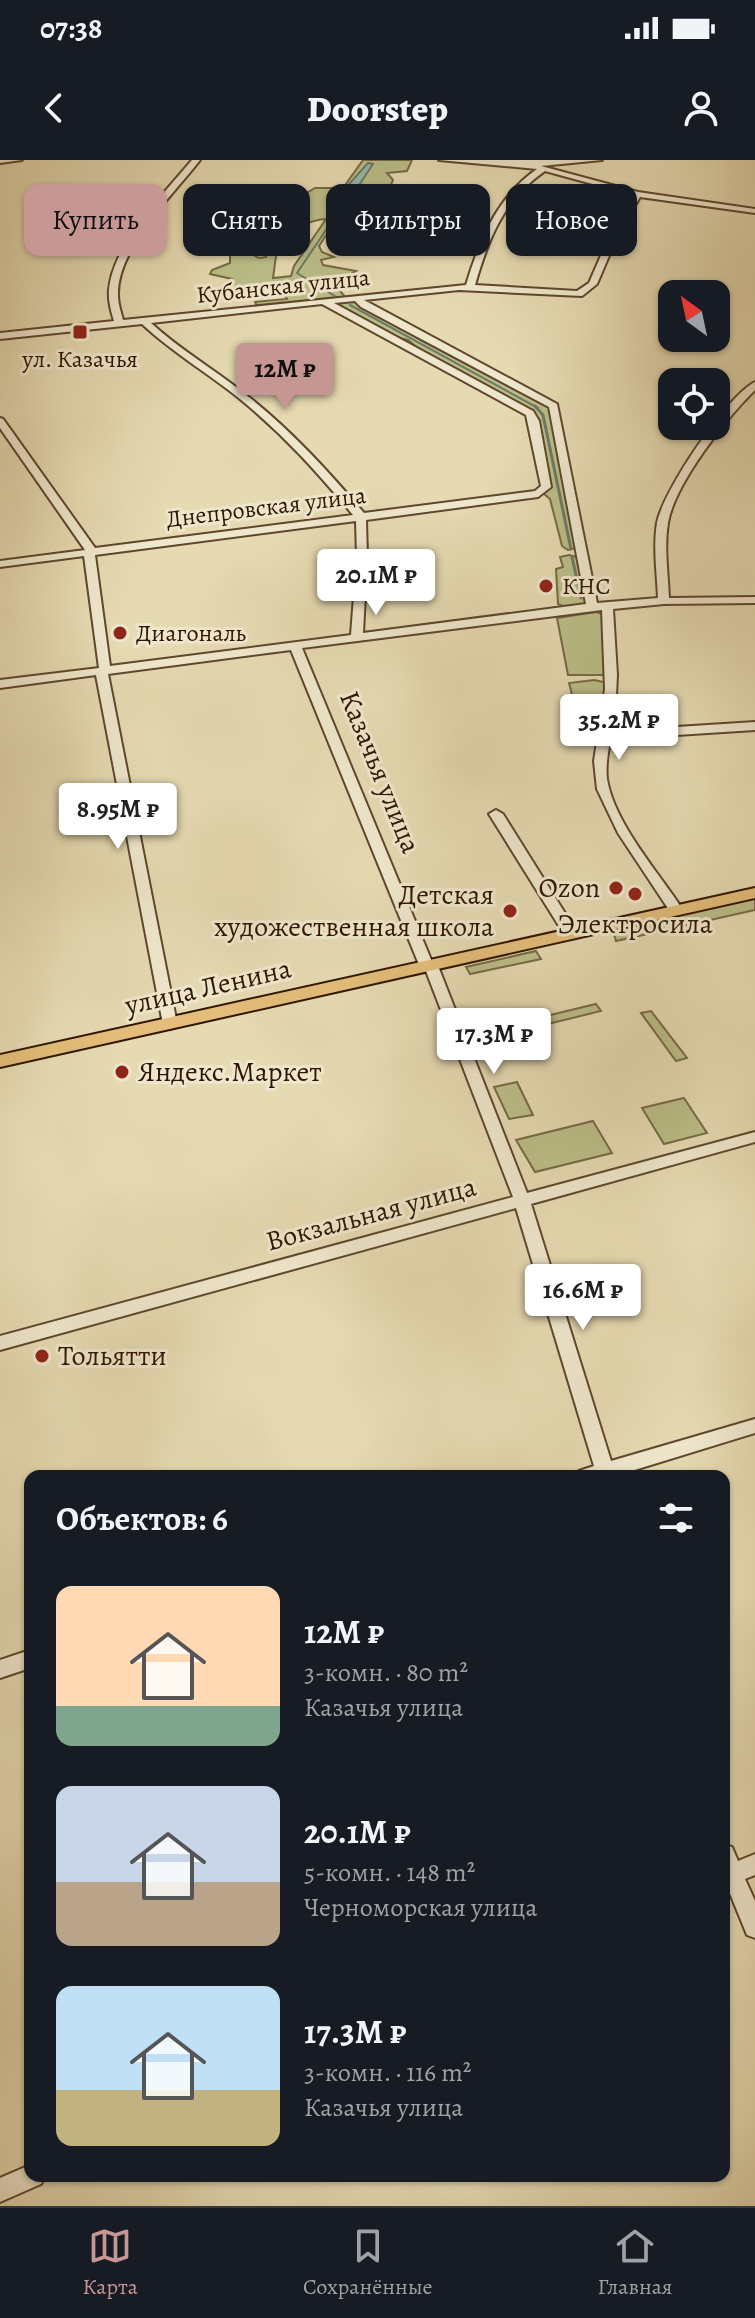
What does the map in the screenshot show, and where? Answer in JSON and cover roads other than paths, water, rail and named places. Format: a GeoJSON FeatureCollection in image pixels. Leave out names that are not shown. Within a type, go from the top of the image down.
{"type":"FeatureCollection","features":[{"type":"Feature","properties":{"kind":"main road","name":"улица Ленина"},"geometry":{"type":"LineString","coordinates":[[0,1061],[755,893]]}},
{"type":"Feature","properties":{"kind":"street"},"geometry":{"type":"LineString","coordinates":[[0,161],[18,160]]}},
{"type":"Feature","properties":{"kind":"street"},"geometry":{"type":"LineString","coordinates":[[119,324],[112,291],[125,255],[139,232],[196,160]]}},
{"type":"Feature","properties":{"kind":"street"},"geometry":{"type":"LineString","coordinates":[[443,160],[526,164],[598,160]]}},
{"type":"Feature","properties":{"kind":"street"},"geometry":{"type":"LineString","coordinates":[[526,164],[638,194],[755,211]]}},
{"type":"Feature","properties":{"kind":"street"},"geometry":{"type":"LineString","coordinates":[[470,287],[493,220],[543,169]]}},
{"type":"Feature","properties":{"kind":"street","name":"Кубанская улица"},"geometry":{"type":"LineString","coordinates":[[0,336],[470,287],[571,294],[585,291],[593,284],[613,237],[638,194]]}},
{"type":"Feature","properties":{"kind":"street"},"geometry":{"type":"LineString","coordinates":[[358,299],[426,341],[554,406],[592,607]]}},
{"type":"Feature","properties":{"kind":"street","name":"Днепровская улица"},"geometry":{"type":"LineString","coordinates":[[0,564],[538,494],[546,487],[530,413],[325,302]]}},
{"type":"Feature","properties":{"kind":"street"},"geometry":{"type":"LineString","coordinates":[[144,321],[172,347],[242,396],[307,453],[361,517],[357,637]]}},
{"type":"Feature","properties":{"kind":"street"},"geometry":{"type":"LineString","coordinates":[[664,601],[662,525],[665,512],[673,495],[731,409],[755,385]]}},
{"type":"Feature","properties":{"kind":"street"},"geometry":{"type":"LineString","coordinates":[[0,421],[91,552],[103,671],[170,1024]]}},
{"type":"Feature","properties":{"kind":"street"},"geometry":{"type":"LineString","coordinates":[[0,684],[607,605],[755,600]]}},
{"type":"Feature","properties":{"kind":"street"},"geometry":{"type":"LineString","coordinates":[[607,605],[611,678],[608,718],[600,752],[601,778],[606,798],[676,910]]}},
{"type":"Feature","properties":{"kind":"street","name":"Казачья улица"},"geometry":{"type":"LineString","coordinates":[[295,645],[429,966],[522,1200],[604,1470]]}},
{"type":"Feature","properties":{"kind":"street"},"geometry":{"type":"LineString","coordinates":[[608,718],[661,732],[755,726]]}},
{"type":"Feature","properties":{"kind":"street"},"geometry":{"type":"LineString","coordinates":[[496,814],[571,934]]}},
{"type":"Feature","properties":{"kind":"street","name":"Вокзальная улица"},"geometry":{"type":"LineString","coordinates":[[0,1343],[755,1137]]}},
{"type":"Feature","properties":{"kind":"street"},"geometry":{"type":"LineString","coordinates":[[615,1470],[755,1426]]}},
{"type":"Feature","properties":{"kind":"street"},"geometry":{"type":"LineString","coordinates":[[0,1669],[24,1661]]}},
{"type":"Feature","properties":{"kind":"street"},"geometry":{"type":"LineString","coordinates":[[730,1867],[755,1864]]}},
{"type":"Feature","properties":{"kind":"street"},"geometry":{"type":"LineString","coordinates":[[730,1876],[755,1927]]}},
{"type":"Feature","properties":{"kind":"street"},"geometry":{"type":"LineString","coordinates":[[0,2190],[24,2180]]}},
{"type":"Feature","properties":{"kind":"waterway"},"geometry":{"type":"LineString","coordinates":[[326,230],[297,273],[338,298]]}},
{"type":"Feature","properties":{"kind":"waterway"},"geometry":{"type":"LineString","coordinates":[[350,305],[536,407]]}},
{"type":"Feature","properties":{"kind":"waterway"},"geometry":{"type":"LineString","coordinates":[[536,407],[543,415],[571,549]]}},
{"type":"Feature","properties":{"kind":"waterway"},"geometry":{"type":"LineString","coordinates":[[572,557],[581,598]]}},
{"type":"Feature","properties":{"kind":"place","name":"ул. Казачья"},"geometry":{"type":"Point","coordinates":[80,332]}},
{"type":"Feature","properties":{"kind":"place","name":"КНС"},"geometry":{"type":"Point","coordinates":[546,586]}},
{"type":"Feature","properties":{"kind":"place","name":"Диагональ"},"geometry":{"type":"Point","coordinates":[120,633]}},
{"type":"Feature","properties":{"kind":"place","name":"Ozon"},"geometry":{"type":"Point","coordinates":[616,888]}},
{"type":"Feature","properties":{"kind":"place","name":"Электросила"},"geometry":{"type":"Point","coordinates":[635,894]}},
{"type":"Feature","properties":{"kind":"place","name":"Детская художественная школа"},"geometry":{"type":"Point","coordinates":[510,911]}},
{"type":"Feature","properties":{"kind":"place","name":"Яндекс.Маркет"},"geometry":{"type":"Point","coordinates":[122,1072]}},
{"type":"Feature","properties":{"kind":"place","name":"Тольятти"},"geometry":{"type":"Point","coordinates":[42,1356]}}]}
